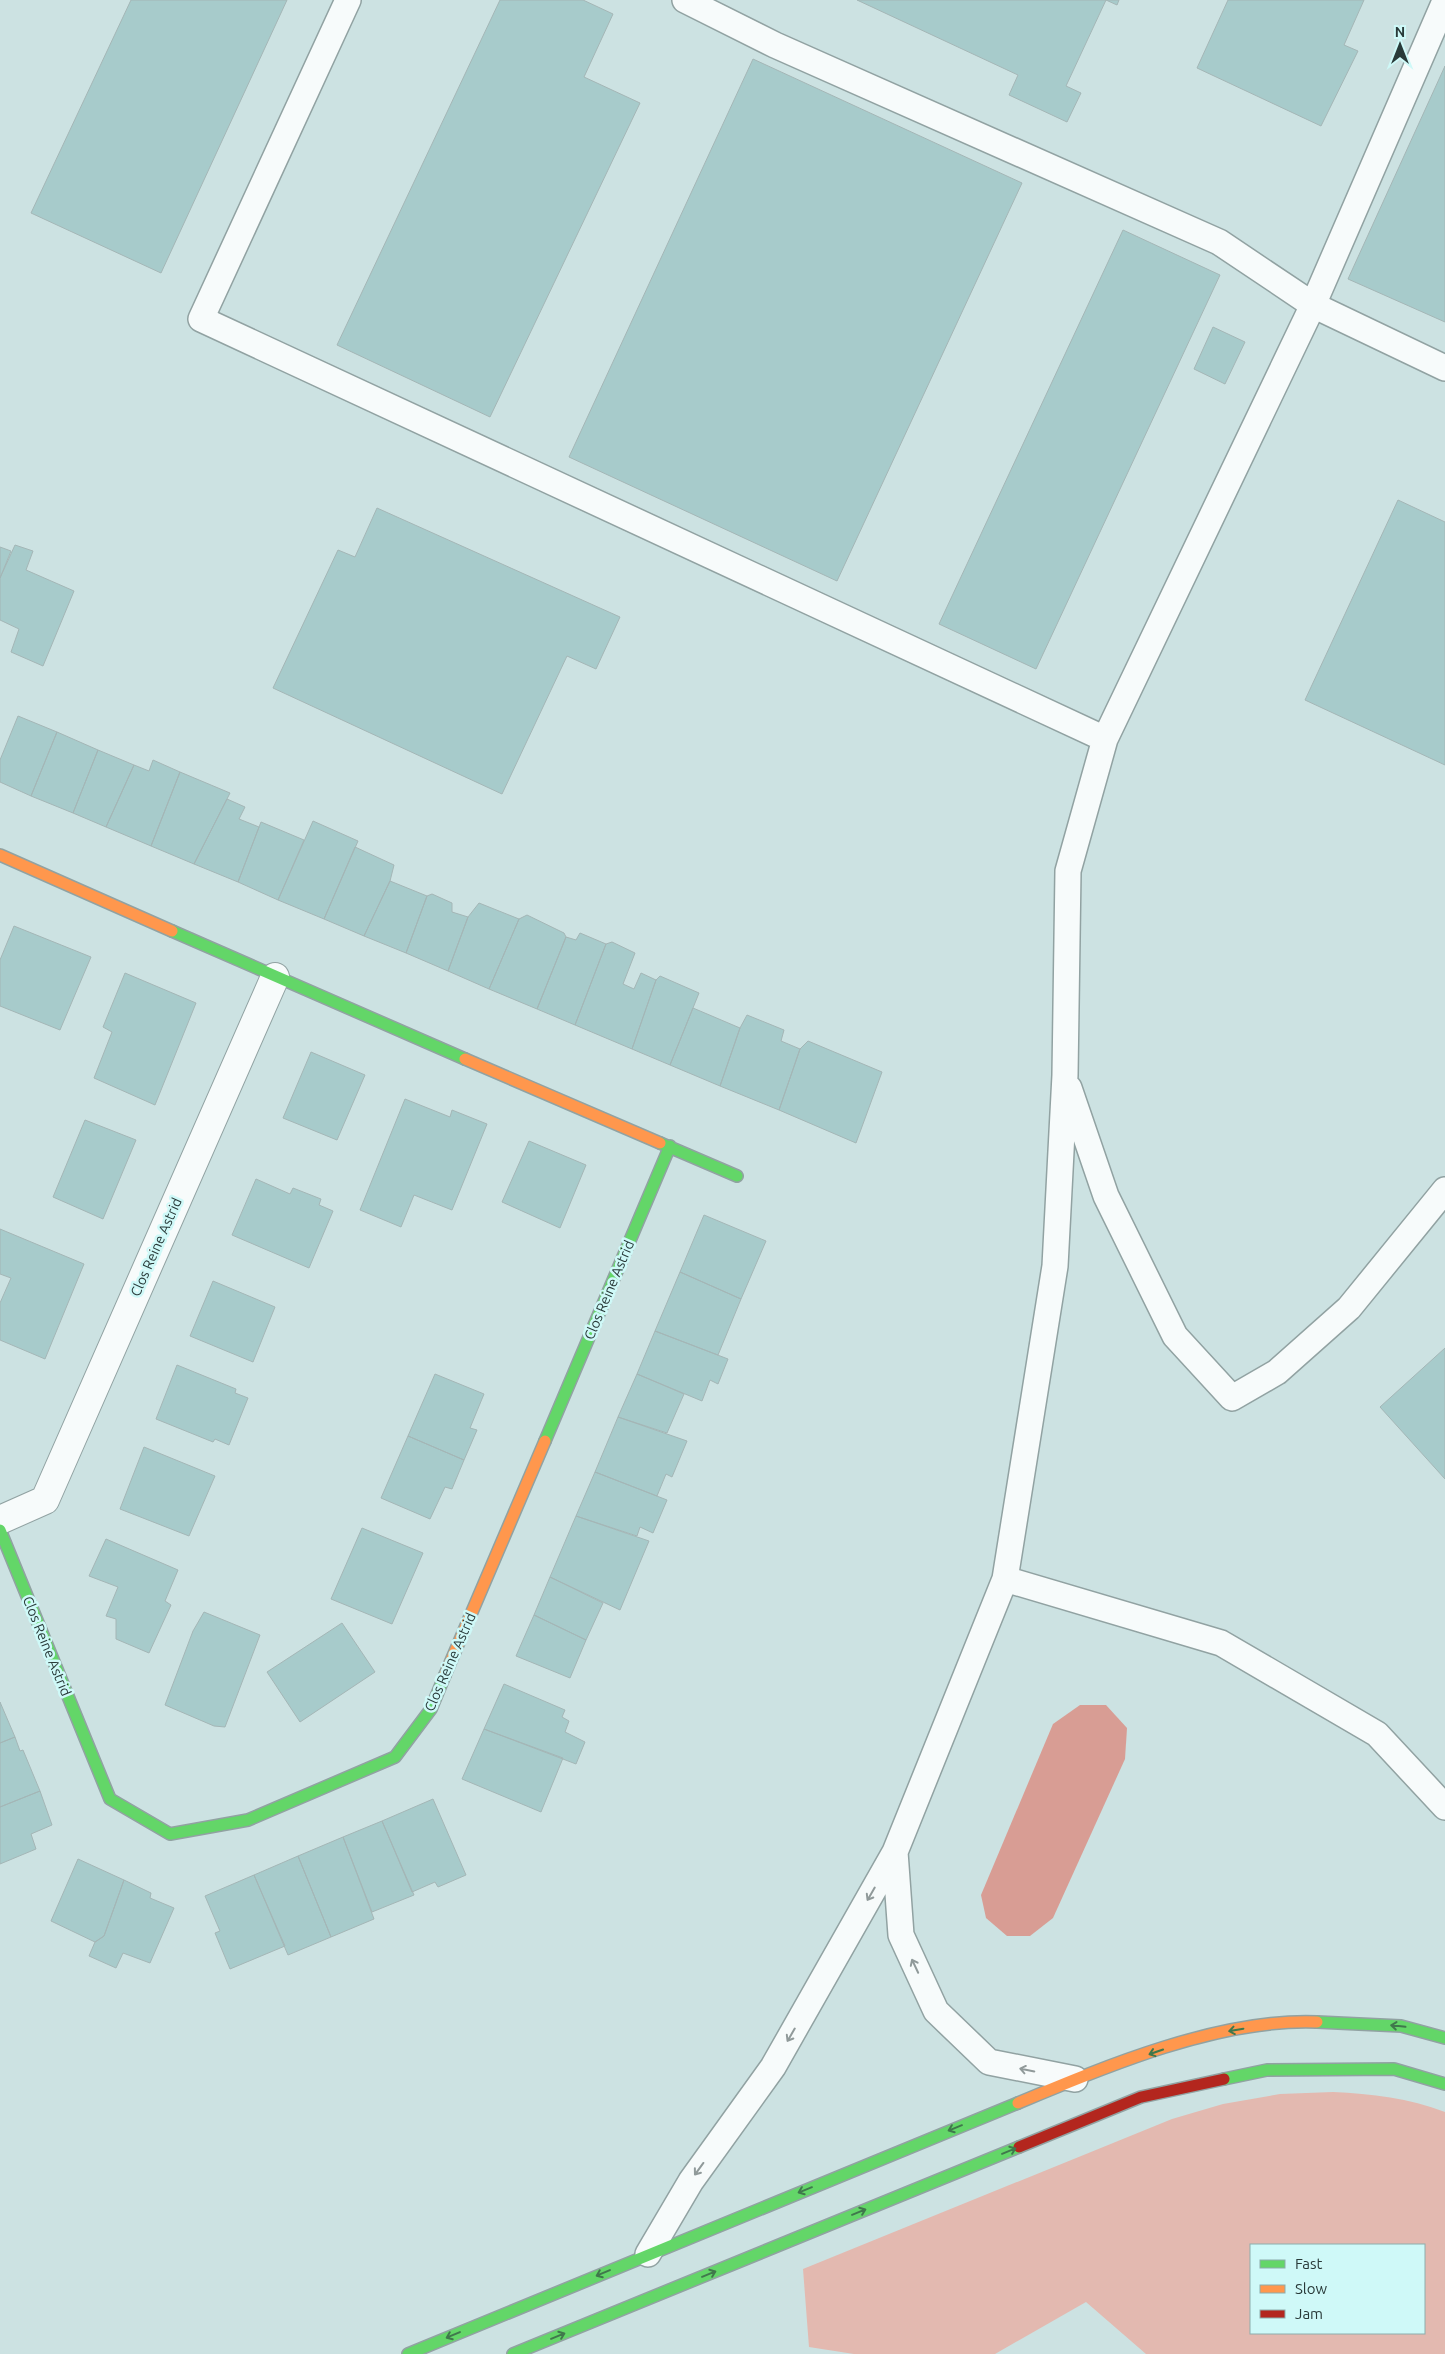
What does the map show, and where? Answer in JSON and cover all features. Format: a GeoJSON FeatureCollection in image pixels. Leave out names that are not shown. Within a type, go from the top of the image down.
{"type":"FeatureCollection","features":[{"type":"Feature","properties":{"kind":"main road"},"geometry":{"type":"LineString","coordinates":[[0,855],[276,977],[737,1176]]}},
{"type":"Feature","properties":{"kind":"main road","name":"Clos Reine Astrid"},"geometry":{"type":"LineString","coordinates":[[0,1530],[110,1799],[170,1834],[248,1820],[395,1757],[431,1709],[670,1146]]}},
{"type":"Feature","properties":{"kind":"main road"},"geometry":{"type":"LineString","coordinates":[[408,2354],[1075,2079],[1202,2036],[1286,2021],[1402,2026],[1445,2038]]}},
{"type":"Feature","properties":{"kind":"main road"},"geometry":{"type":"LineString","coordinates":[[513,2354],[1141,2097],[1267,2070],[1394,2069],[1445,2084]]}},
{"type":"Feature","properties":{"kind":"street","name":"Clos Reine Astrid"},"geometry":{"type":"LineString","coordinates":[[0,1520],[45,1500],[276,977]]}},
{"type":"Feature","properties":{"kind":"lane"},"geometry":{"type":"LineString","coordinates":[[348,0],[201,319],[1105,740]]}},
{"type":"Feature","properties":{"kind":"lane"},"geometry":{"type":"LineString","coordinates":[[685,0],[775,46],[1220,242],[1313,305],[1445,368]]}},
{"type":"Feature","properties":{"kind":"lane"},"geometry":{"type":"LineString","coordinates":[[648,2254],[691,2180],[773,2067],[895,1852],[1006,1579],[1055,1266],[1065,1076],[1068,871],[1105,740],[1313,305],[1445,1]]}},
{"type":"Feature","properties":{"kind":"lane"},"geometry":{"type":"LineString","coordinates":[[1065,1076],[1106,1196],[1176,1336],[1232,1398],[1277,1372],[1349,1308],[1445,1190]]}},
{"type":"Feature","properties":{"kind":"lane"},"geometry":{"type":"LineString","coordinates":[[1006,1579],[1221,1643],[1377,1734],[1445,1807]]}},
{"type":"Feature","properties":{"kind":"lane"},"geometry":{"type":"LineString","coordinates":[[895,1852],[901,1935],[936,2011],[989,2062],[1075,2079]]}},
{"type":"Feature","properties":{"kind":"shaded area"},"geometry":{"type":"Polygon","coordinates":[[[1080,1705],[1106,1705],[1127,1728],[1125,1759],[1053,1918],[1030,1936],[1007,1936],[986,1918],[981,1895],[1053,1724],[1080,1705]]]}},
{"type":"Feature","properties":{"kind":"shaded area"},"geometry":{"type":"Polygon","coordinates":[[[1333,2092],[1404,2100],[1445,2112],[1445,2354],[1146,2354],[1086,2302],[995,2354],[854,2354],[809,2347],[803,2269],[1172,2119],[1223,2104],[1280,2094],[1333,2092]]]}},
{"type":"Feature","properties":{"kind":"building"},"geometry":{"type":"Polygon","coordinates":[[[131,0],[287,0],[161,273],[31,213],[131,0]]]}},
{"type":"Feature","properties":{"kind":"building"},"geometry":{"type":"Polygon","coordinates":[[[500,0],[583,0],[613,14],[584,77],[640,103],[490,417],[337,345],[500,0]]]}},
{"type":"Feature","properties":{"kind":"building"},"geometry":{"type":"Polygon","coordinates":[[[857,0],[1106,0],[1066,86],[1081,93],[1067,122],[1009,95],[1018,75],[857,0]]]}},
{"type":"Feature","properties":{"kind":"building"},"geometry":{"type":"Polygon","coordinates":[[[1106,0],[1119,0],[1117,5],[1106,0]]]}},
{"type":"Feature","properties":{"kind":"building"},"geometry":{"type":"Polygon","coordinates":[[[1228,0],[1364,0],[1344,45],[1358,51],[1321,126],[1197,68],[1228,0]]]}},
{"type":"Feature","properties":{"kind":"building"},"geometry":{"type":"Polygon","coordinates":[[[753,59],[1022,183],[837,581],[569,457],[753,59]]]}},
{"type":"Feature","properties":{"kind":"building"},"geometry":{"type":"Polygon","coordinates":[[[1445,66],[1445,322],[1348,279],[1445,66]]]}},
{"type":"Feature","properties":{"kind":"building"},"geometry":{"type":"Polygon","coordinates":[[[1123,230],[1220,275],[1036,669],[939,624],[1123,230]]]}},
{"type":"Feature","properties":{"kind":"building"},"geometry":{"type":"Polygon","coordinates":[[[1213,327],[1245,342],[1225,384],[1194,369],[1213,327]]]}},
{"type":"Feature","properties":{"kind":"building"},"geometry":{"type":"Polygon","coordinates":[[[1398,500],[1445,522],[1445,765],[1305,700],[1398,500]]]}},
{"type":"Feature","properties":{"kind":"building"},"geometry":{"type":"Polygon","coordinates":[[[377,508],[620,617],[596,669],[567,656],[502,794],[273,688],[338,550],[355,557],[377,508]]]}},
{"type":"Feature","properties":{"kind":"building"},"geometry":{"type":"Polygon","coordinates":[[[15,545],[33,551],[26,570],[74,591],[43,666],[11,652],[19,629],[0,620],[0,578],[15,545]]]}},
{"type":"Feature","properties":{"kind":"building"},"geometry":{"type":"Polygon","coordinates":[[[0,547],[11,551],[0,578],[0,547]]]}},
{"type":"Feature","properties":{"kind":"building"},"geometry":{"type":"Polygon","coordinates":[[[18,716],[57,732],[31,796],[0,782],[0,760],[18,716]]]}},
{"type":"Feature","properties":{"kind":"building"},"geometry":{"type":"Polygon","coordinates":[[[57,732],[98,750],[73,813],[31,796],[57,732]]]}},
{"type":"Feature","properties":{"kind":"building"},"geometry":{"type":"Polygon","coordinates":[[[98,750],[134,765],[106,827],[73,813],[98,750]]]}},
{"type":"Feature","properties":{"kind":"building"},"geometry":{"type":"Polygon","coordinates":[[[153,760],[180,772],[151,846],[106,827],[134,765],[149,771],[153,760]]]}},
{"type":"Feature","properties":{"kind":"building"},"geometry":{"type":"Polygon","coordinates":[[[180,772],[230,793],[194,864],[151,846],[180,772]]]}},
{"type":"Feature","properties":{"kind":"building"},"geometry":{"type":"Polygon","coordinates":[[[227,799],[245,807],[239,819],[259,827],[238,882],[194,864],[227,799]]]}},
{"type":"Feature","properties":{"kind":"building"},"geometry":{"type":"Polygon","coordinates":[[[313,821],[358,841],[324,919],[278,900],[313,821]]]}},
{"type":"Feature","properties":{"kind":"building"},"geometry":{"type":"Polygon","coordinates":[[[261,822],[304,840],[278,900],[238,882],[261,822]]]}},
{"type":"Feature","properties":{"kind":"building"},"geometry":{"type":"Polygon","coordinates":[[[355,847],[394,865],[390,881],[364,936],[324,919],[355,847]]]}},
{"type":"Feature","properties":{"kind":"building"},"geometry":{"type":"Polygon","coordinates":[[[390,881],[427,896],[406,953],[364,936],[390,881]]]}},
{"type":"Feature","properties":{"kind":"building"},"geometry":{"type":"Polygon","coordinates":[[[432,894],[452,903],[452,912],[468,917],[448,971],[406,953],[427,896],[432,894]]]}},
{"type":"Feature","properties":{"kind":"building"},"geometry":{"type":"Polygon","coordinates":[[[479,903],[519,919],[489,989],[448,971],[468,917],[479,903]]]}},
{"type":"Feature","properties":{"kind":"building"},"geometry":{"type":"Polygon","coordinates":[[[527,915],[564,933],[566,937],[537,1009],[489,989],[519,919],[527,915]]]}},
{"type":"Feature","properties":{"kind":"building"},"geometry":{"type":"Polygon","coordinates":[[[14,926],[91,957],[60,1030],[0,1006],[0,960],[14,926]]]}},
{"type":"Feature","properties":{"kind":"building"},"geometry":{"type":"Polygon","coordinates":[[[580,933],[606,944],[575,1025],[537,1009],[566,937],[576,940],[580,933]]]}},
{"type":"Feature","properties":{"kind":"building"},"geometry":{"type":"Polygon","coordinates":[[[612,942],[635,953],[623,984],[634,989],[641,973],[656,980],[632,1049],[575,1025],[606,944],[612,942]]]}},
{"type":"Feature","properties":{"kind":"building"},"geometry":{"type":"Polygon","coordinates":[[[125,973],[196,1003],[155,1105],[94,1078],[112,1032],[103,1027],[125,973]]]}},
{"type":"Feature","properties":{"kind":"building"},"geometry":{"type":"Polygon","coordinates":[[[660,976],[699,993],[670,1065],[632,1049],[656,980],[660,976]]]}},
{"type":"Feature","properties":{"kind":"building"},"geometry":{"type":"Polygon","coordinates":[[[693,1008],[740,1028],[720,1086],[670,1065],[693,1008]]]}},
{"type":"Feature","properties":{"kind":"building"},"geometry":{"type":"Polygon","coordinates":[[[747,1015],[784,1030],[781,1041],[800,1049],[779,1110],[720,1086],[740,1028],[747,1015]]]}},
{"type":"Feature","properties":{"kind":"building"},"geometry":{"type":"Polygon","coordinates":[[[808,1041],[882,1072],[856,1143],[779,1110],[800,1049],[808,1041]]]}},
{"type":"Feature","properties":{"kind":"building"},"geometry":{"type":"Polygon","coordinates":[[[311,1052],[365,1075],[337,1140],[283,1118],[311,1052]]]}},
{"type":"Feature","properties":{"kind":"building"},"geometry":{"type":"Polygon","coordinates":[[[405,1099],[450,1117],[452,1110],[487,1124],[452,1210],[414,1195],[401,1227],[360,1210],[405,1099]]]}},
{"type":"Feature","properties":{"kind":"building"},"geometry":{"type":"Polygon","coordinates":[[[85,1120],[136,1140],[103,1219],[53,1197],[85,1120]]]}},
{"type":"Feature","properties":{"kind":"building"},"geometry":{"type":"Polygon","coordinates":[[[529,1141],[586,1165],[560,1228],[502,1202],[529,1141]]]}},
{"type":"Feature","properties":{"kind":"building"},"geometry":{"type":"Polygon","coordinates":[[[256,1179],[290,1194],[293,1188],[321,1199],[319,1205],[333,1211],[309,1268],[232,1235],[256,1179]]]}},
{"type":"Feature","properties":{"kind":"building"},"geometry":{"type":"Polygon","coordinates":[[[704,1215],[766,1241],[741,1299],[680,1272],[704,1215]]]}},
{"type":"Feature","properties":{"kind":"building"},"geometry":{"type":"Polygon","coordinates":[[[0,1229],[84,1264],[45,1359],[0,1340],[0,1303],[11,1278],[0,1274],[0,1229]]]}},
{"type":"Feature","properties":{"kind":"building"},"geometry":{"type":"Polygon","coordinates":[[[680,1272],[741,1299],[718,1355],[655,1331],[680,1272]]]}},
{"type":"Feature","properties":{"kind":"building"},"geometry":{"type":"Polygon","coordinates":[[[213,1281],[275,1307],[253,1362],[190,1336],[213,1281]]]}},
{"type":"Feature","properties":{"kind":"building"},"geometry":{"type":"Polygon","coordinates":[[[655,1331],[728,1359],[718,1384],[710,1380],[702,1401],[637,1374],[655,1331]]]}},
{"type":"Feature","properties":{"kind":"building"},"geometry":{"type":"Polygon","coordinates":[[[1445,1348],[1445,1479],[1380,1407],[1445,1348]]]}},
{"type":"Feature","properties":{"kind":"building"},"geometry":{"type":"Polygon","coordinates":[[[177,1365],[236,1389],[235,1393],[248,1398],[229,1445],[215,1439],[213,1442],[156,1419],[177,1365]]]}},
{"type":"Feature","properties":{"kind":"building"},"geometry":{"type":"Polygon","coordinates":[[[435,1374],[484,1394],[470,1428],[477,1430],[464,1460],[408,1436],[435,1374]]]}},
{"type":"Feature","properties":{"kind":"building"},"geometry":{"type":"Polygon","coordinates":[[[637,1374],[684,1394],[667,1433],[618,1417],[637,1374]]]}},
{"type":"Feature","properties":{"kind":"building"},"geometry":{"type":"Polygon","coordinates":[[[618,1417],[687,1441],[672,1477],[666,1474],[657,1496],[595,1472],[618,1417]]]}},
{"type":"Feature","properties":{"kind":"building"},"geometry":{"type":"Polygon","coordinates":[[[408,1436],[464,1460],[452,1489],[445,1487],[430,1519],[381,1498],[408,1436]]]}},
{"type":"Feature","properties":{"kind":"building"},"geometry":{"type":"Polygon","coordinates":[[[144,1447],[215,1476],[189,1536],[120,1509],[144,1447]]]}},
{"type":"Feature","properties":{"kind":"building"},"geometry":{"type":"Polygon","coordinates":[[[595,1472],[667,1500],[653,1533],[640,1527],[637,1536],[576,1516],[595,1472]]]}},
{"type":"Feature","properties":{"kind":"building"},"geometry":{"type":"Polygon","coordinates":[[[576,1516],[649,1541],[620,1610],[550,1577],[576,1516]]]}},
{"type":"Feature","properties":{"kind":"building"},"geometry":{"type":"Polygon","coordinates":[[[362,1528],[423,1553],[392,1624],[331,1599],[362,1528]]]}},
{"type":"Feature","properties":{"kind":"building"},"geometry":{"type":"Polygon","coordinates":[[[106,1539],[178,1570],[165,1601],[171,1605],[149,1653],[116,1639],[116,1619],[106,1616],[118,1587],[89,1576],[106,1539]]]}},
{"type":"Feature","properties":{"kind":"building"},"geometry":{"type":"Polygon","coordinates":[[[550,1577],[603,1603],[586,1640],[534,1615],[550,1577]]]}},
{"type":"Feature","properties":{"kind":"building"},"geometry":{"type":"Polygon","coordinates":[[[204,1612],[260,1635],[225,1727],[214,1726],[165,1705],[193,1631],[204,1612]]]}},
{"type":"Feature","properties":{"kind":"building"},"geometry":{"type":"Polygon","coordinates":[[[534,1615],[586,1640],[570,1678],[516,1656],[534,1615]]]}},
{"type":"Feature","properties":{"kind":"building"},"geometry":{"type":"Polygon","coordinates":[[[342,1623],[375,1672],[300,1722],[267,1672],[342,1623]]]}},
{"type":"Feature","properties":{"kind":"building"},"geometry":{"type":"Polygon","coordinates":[[[504,1684],[565,1710],[562,1717],[569,1721],[565,1732],[585,1742],[576,1764],[484,1729],[504,1684]]]}},
{"type":"Feature","properties":{"kind":"building"},"geometry":{"type":"Polygon","coordinates":[[[0,1702],[15,1737],[0,1743],[0,1702]]]}},
{"type":"Feature","properties":{"kind":"building"},"geometry":{"type":"Polygon","coordinates":[[[484,1729],[563,1758],[541,1812],[462,1779],[484,1729]]]}},
{"type":"Feature","properties":{"kind":"building"},"geometry":{"type":"Polygon","coordinates":[[[15,1737],[20,1751],[23,1750],[40,1791],[0,1807],[0,1743],[15,1737]]]}},
{"type":"Feature","properties":{"kind":"building"},"geometry":{"type":"Polygon","coordinates":[[[40,1791],[52,1825],[31,1834],[36,1849],[0,1864],[0,1807],[40,1791]]]}},
{"type":"Feature","properties":{"kind":"building"},"geometry":{"type":"Polygon","coordinates":[[[433,1799],[466,1875],[438,1887],[435,1882],[412,1892],[382,1821],[433,1799]]]}},
{"type":"Feature","properties":{"kind":"building"},"geometry":{"type":"Polygon","coordinates":[[[382,1821],[414,1895],[372,1912],[343,1837],[382,1821]]]}},
{"type":"Feature","properties":{"kind":"building"},"geometry":{"type":"Polygon","coordinates":[[[343,1837],[374,1919],[331,1937],[298,1856],[343,1837]]]}},
{"type":"Feature","properties":{"kind":"building"},"geometry":{"type":"Polygon","coordinates":[[[298,1856],[331,1937],[288,1955],[254,1875],[298,1856]]]}},
{"type":"Feature","properties":{"kind":"building"},"geometry":{"type":"Polygon","coordinates":[[[78,1859],[124,1880],[104,1936],[95,1942],[51,1921],[78,1859]]]}},
{"type":"Feature","properties":{"kind":"building"},"geometry":{"type":"Polygon","coordinates":[[[254,1875],[285,1946],[230,1969],[215,1933],[220,1931],[205,1896],[254,1875]]]}},
{"type":"Feature","properties":{"kind":"building"},"geometry":{"type":"Polygon","coordinates":[[[124,1880],[151,1893],[150,1898],[174,1908],[150,1963],[123,1953],[116,1968],[89,1956],[95,1942],[104,1936],[124,1880]]]}},
{"type":"Feature","properties":{"kind":"traffic: fast"},"geometry":{"type":"LineString","coordinates":[[172,931],[465,1059]]}},
{"type":"Feature","properties":{"kind":"traffic: fast"},"geometry":{"type":"LineString","coordinates":[[660,1143],[737,1176]]}},
{"type":"Feature","properties":{"kind":"traffic: fast"},"geometry":{"type":"LineString","coordinates":[[545,1441],[670,1146]]}},
{"type":"Feature","properties":{"kind":"traffic: fast"},"geometry":{"type":"LineString","coordinates":[[0,1530],[110,1799],[170,1834],[248,1820],[395,1757],[431,1709],[445,1675]]}},
{"type":"Feature","properties":{"kind":"traffic: fast"},"geometry":{"type":"LineString","coordinates":[[1317,2022],[1401,2026],[1445,2038]]}},
{"type":"Feature","properties":{"kind":"traffic: fast"},"geometry":{"type":"LineString","coordinates":[[1224,2079],[1267,2070],[1394,2069],[1445,2084]]}},
{"type":"Feature","properties":{"kind":"traffic: fast"},"geometry":{"type":"LineString","coordinates":[[408,2354],[1018,2103]]}},
{"type":"Feature","properties":{"kind":"traffic: fast"},"geometry":{"type":"LineString","coordinates":[[513,2354],[1019,2147]]}},
{"type":"Feature","properties":{"kind":"traffic: slow"},"geometry":{"type":"LineString","coordinates":[[0,855],[172,931]]}},
{"type":"Feature","properties":{"kind":"traffic: slow"},"geometry":{"type":"LineString","coordinates":[[465,1059],[660,1143]]}},
{"type":"Feature","properties":{"kind":"traffic: slow"},"geometry":{"type":"LineString","coordinates":[[445,1675],[545,1441]]}},
{"type":"Feature","properties":{"kind":"traffic: slow"},"geometry":{"type":"LineString","coordinates":[[1018,2103],[1126,2060],[1203,2036],[1280,2023],[1317,2022]]}},
{"type":"Feature","properties":{"kind":"traffic: jam"},"geometry":{"type":"LineString","coordinates":[[1019,2147],[1141,2097],[1224,2079]]}}]}
